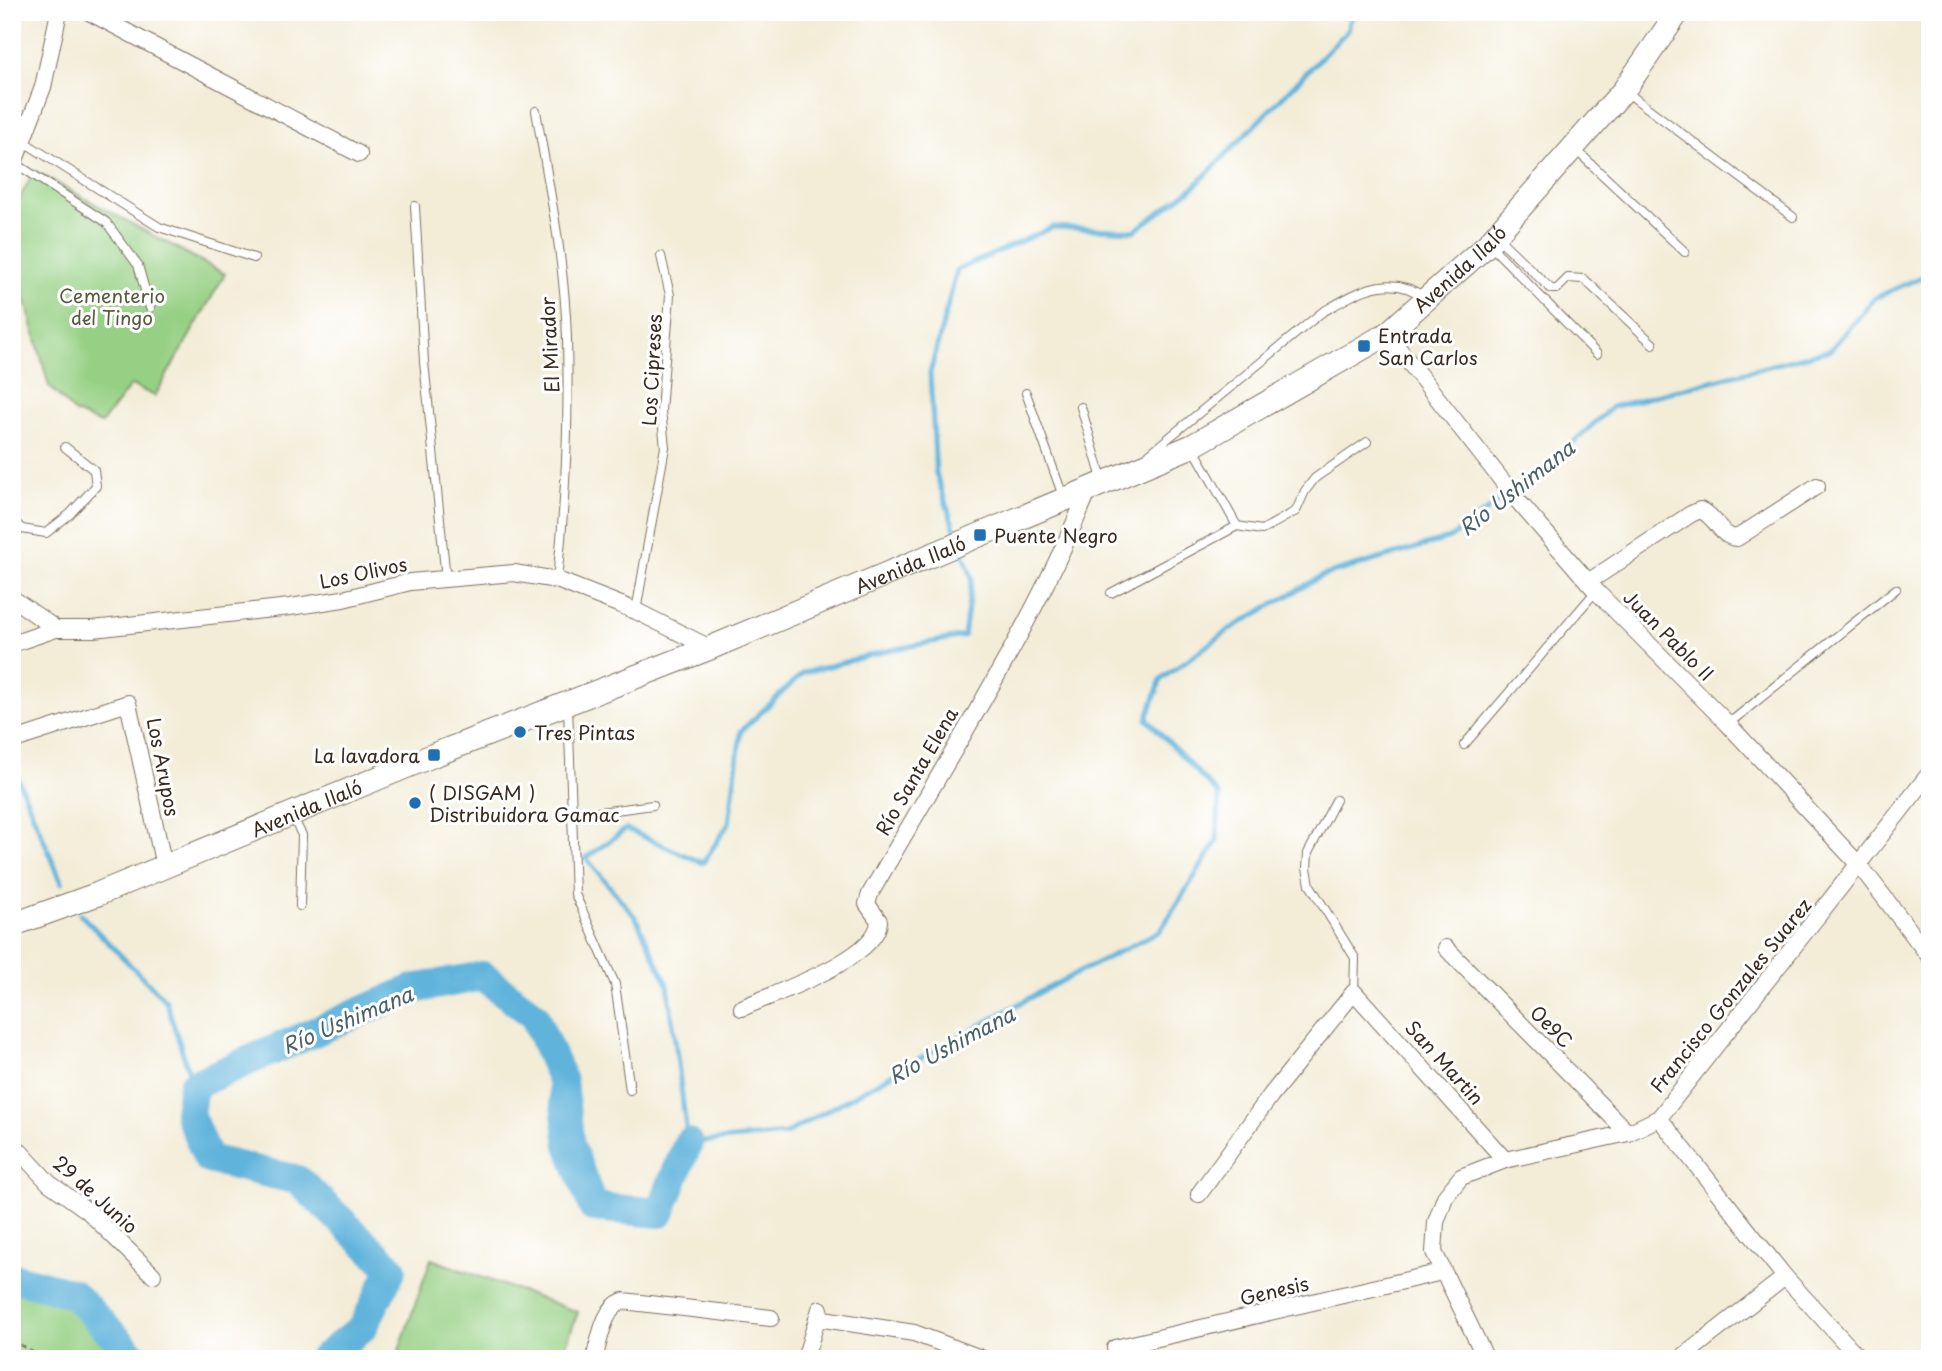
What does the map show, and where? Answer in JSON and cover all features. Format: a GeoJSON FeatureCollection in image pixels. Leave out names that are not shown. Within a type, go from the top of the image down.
{"type":"FeatureCollection","features":[{"type":"Feature","properties":{"kind":"main road","name":"Avenida Ilaló"},"geometry":{"type":"LineString","coordinates":[[12,925],[434,755],[568,706],[1104,485],[1192,446],[1387,334],[1492,240],[1624,90],[1678,12]]}},
{"type":"Feature","properties":{"kind":"street"},"geometry":{"type":"LineString","coordinates":[[13,165],[43,87],[59,12]]}},
{"type":"Feature","properties":{"kind":"street"},"geometry":{"type":"LineString","coordinates":[[89,12],[359,153]]}},
{"type":"Feature","properties":{"kind":"street","name":"Juan Pablo II"},"geometry":{"type":"LineString","coordinates":[[1387,334],[1518,501],[1592,587],[1728,724],[1860,866],[1930,957]]}},
{"type":"Feature","properties":{"kind":"street","name":"Río Santa Elena"},"geometry":{"type":"LineString","coordinates":[[742,1008],[855,956],[875,938],[879,922],[867,904],[870,894],[1068,542],[1104,485]]}},
{"type":"Feature","properties":{"kind":"street"},"geometry":{"type":"LineString","coordinates":[[1592,587],[1691,514],[1700,510],[1708,513],[1726,535],[1737,538],[1817,486]]}},
{"type":"Feature","properties":{"kind":"street","name":"Los Olivos"},"geometry":{"type":"LineString","coordinates":[[12,644],[56,629],[93,629],[290,607],[343,600],[410,582],[514,573],[557,580],[636,611],[710,648]]}},
{"type":"Feature","properties":{"kind":"street"},"geometry":{"type":"LineString","coordinates":[[12,598],[56,629]]}},
{"type":"Feature","properties":{"kind":"street","name":"Los Arupos"},"geometry":{"type":"LineString","coordinates":[[21,738],[128,703],[132,711],[148,804],[164,866]]}},
{"type":"Feature","properties":{"kind":"street","name":"Francisco Gonzales Suarez"},"geometry":{"type":"LineString","coordinates":[[1486,1359],[1441,1272],[1434,1252],[1436,1222],[1445,1197],[1461,1177],[1505,1160],[1628,1133],[1659,1118],[1860,866],[1930,773]]}},
{"type":"Feature","properties":{"kind":"street","name":"Oe9C"},"geometry":{"type":"LineString","coordinates":[[1446,948],[1628,1133]]}},
{"type":"Feature","properties":{"kind":"street"},"geometry":{"type":"LineString","coordinates":[[1199,1194],[1271,1095],[1353,992]]}},
{"type":"Feature","properties":{"kind":"street","name":"San Martin"},"geometry":{"type":"LineString","coordinates":[[1353,992],[1505,1160]]}},
{"type":"Feature","properties":{"kind":"street"},"geometry":{"type":"LineString","coordinates":[[1659,1118],[1785,1277],[1860,1359]]}},
{"type":"Feature","properties":{"kind":"street","name":"29 de Junio"},"geometry":{"type":"LineString","coordinates":[[12,1143],[50,1183],[88,1211],[153,1275]]}},
{"type":"Feature","properties":{"kind":"street","name":"Genesis"},"geometry":{"type":"LineString","coordinates":[[1115,1348],[1441,1272]]}},
{"type":"Feature","properties":{"kind":"street"},"geometry":{"type":"LineString","coordinates":[[1685,1355],[1785,1277]]}},
{"type":"Feature","properties":{"kind":"street"},"geometry":{"type":"LineString","coordinates":[[594,1359],[609,1312],[615,1304],[624,1301],[771,1318]]}},
{"type":"Feature","properties":{"kind":"street"},"geometry":{"type":"LineString","coordinates":[[805,1359],[818,1314],[914,1333],[984,1359]]}},
{"type":"Feature","properties":{"kind":"lane"},"geometry":{"type":"LineString","coordinates":[[1624,90],[1793,217]]}},
{"type":"Feature","properties":{"kind":"lane","name":"El Mirador"},"geometry":{"type":"LineString","coordinates":[[536,111],[554,210],[567,337],[567,487],[557,580]]}},
{"type":"Feature","properties":{"kind":"lane"},"geometry":{"type":"LineString","coordinates":[[24,142],[159,226],[254,258]]}},
{"type":"Feature","properties":{"kind":"lane"},"geometry":{"type":"LineString","coordinates":[[1573,147],[1685,252]]}},
{"type":"Feature","properties":{"kind":"lane"},"geometry":{"type":"LineString","coordinates":[[13,165],[106,222],[138,265],[150,308]]}},
{"type":"Feature","properties":{"kind":"lane"},"geometry":{"type":"LineString","coordinates":[[415,206],[424,362],[446,579]]}},
{"type":"Feature","properties":{"kind":"lane"},"geometry":{"type":"LineString","coordinates":[[1492,240],[1551,289],[1558,289],[1568,278],[1584,279],[1653,344]]}},
{"type":"Feature","properties":{"kind":"lane"},"geometry":{"type":"LineString","coordinates":[[1492,240],[1597,354]]}},
{"type":"Feature","properties":{"kind":"lane","name":"Los Cipreses"},"geometry":{"type":"LineString","coordinates":[[636,611],[665,447],[661,411],[670,295],[661,256]]}},
{"type":"Feature","properties":{"kind":"lane"},"geometry":{"type":"LineString","coordinates":[[1081,407],[1104,485],[1321,313],[1365,288],[1385,285],[1400,285],[1425,298]]}},
{"type":"Feature","properties":{"kind":"lane"},"geometry":{"type":"LineString","coordinates":[[1026,393],[1065,501]]}},
{"type":"Feature","properties":{"kind":"lane"},"geometry":{"type":"LineString","coordinates":[[1111,593],[1237,526],[1262,530],[1296,511],[1315,478],[1367,442]]}},
{"type":"Feature","properties":{"kind":"lane"},"geometry":{"type":"LineString","coordinates":[[1192,446],[1237,526]]}},
{"type":"Feature","properties":{"kind":"lane"},"geometry":{"type":"LineString","coordinates":[[12,520],[22,529],[46,533],[70,514],[96,486],[94,470],[65,447]]}},
{"type":"Feature","properties":{"kind":"lane"},"geometry":{"type":"LineString","coordinates":[[1464,745],[1592,587]]}},
{"type":"Feature","properties":{"kind":"lane"},"geometry":{"type":"LineString","coordinates":[[1728,724],[1896,590]]}},
{"type":"Feature","properties":{"kind":"lane"},"geometry":{"type":"LineString","coordinates":[[568,706],[575,894],[614,984],[630,1090]]}},
{"type":"Feature","properties":{"kind":"lane"},"geometry":{"type":"LineString","coordinates":[[1336,800],[1308,853],[1307,868],[1310,886],[1355,958],[1353,992]]}},
{"type":"Feature","properties":{"kind":"lane"},"geometry":{"type":"LineString","coordinates":[[570,816],[653,805]]}},
{"type":"Feature","properties":{"kind":"lane"},"geometry":{"type":"LineString","coordinates":[[291,813],[302,835],[300,906]]}},
{"type":"Feature","properties":{"kind":"path"},"geometry":{"type":"LineString","coordinates":[[12,1340],[44,1359]]}},
{"type":"Feature","properties":{"kind":"green space","name":"Cementerio del Tingo"},"geometry":{"type":"Polygon","coordinates":[[[34,171],[225,274],[155,396],[131,385],[101,424],[75,413],[49,386],[23,291],[12,278],[12,212],[34,171]]]}},
{"type":"Feature","properties":{"kind":"green space"},"geometry":{"type":"Polygon","coordinates":[[[431,1259],[578,1312],[561,1359],[396,1359],[431,1259]]]}},
{"type":"Feature","properties":{"kind":"green space"},"geometry":{"type":"Polygon","coordinates":[[[12,1284],[66,1304],[124,1359],[12,1359],[12,1284]]]}},
{"type":"Feature","properties":{"kind":"waterway"},"geometry":{"type":"LineString","coordinates":[[957,536],[936,474],[930,373],[957,270],[1053,227],[1134,231],[1194,187],[1346,32],[1354,12]]}},
{"type":"Feature","properties":{"kind":"waterway","name":"Río Ushimana"},"geometry":{"type":"LineString","coordinates":[[962,549],[972,578],[964,636],[890,650],[803,673],[741,731],[729,823],[703,863],[626,829],[586,858],[636,918],[668,985],[688,1143],[785,1134],[1044,990],[1160,931],[1217,841],[1219,795],[1147,719],[1161,679],[1230,629],[1322,576],[1450,538],[1546,467],[1612,407],[1830,350],[1875,298],[1930,273]]}},
{"type":"Feature","properties":{"kind":"waterway"},"geometry":{"type":"LineString","coordinates":[[12,765],[62,883]]}},
{"type":"Feature","properties":{"kind":"waterway"},"geometry":{"type":"LineString","coordinates":[[80,914],[166,1001],[193,1085]]}},
{"type":"Feature","properties":{"kind":"waterway","name":"Río Ushimana"},"geometry":{"type":"LineString","coordinates":[[323,1359],[363,1327],[392,1269],[298,1180],[208,1159],[189,1114],[193,1085],[413,989],[483,976],[534,1015],[562,1081],[570,1145],[593,1207],[660,1213],[688,1143]]}},
{"type":"Feature","properties":{"kind":"waterway","name":"Río Ushimana"},"geometry":{"type":"LineString","coordinates":[[12,1277],[72,1293],[137,1359]]}},
{"type":"Feature","properties":{"kind":"place","name":"Entrada San Carlos"},"geometry":{"type":"Point","coordinates":[1364,346]}},
{"type":"Feature","properties":{"kind":"place","name":"Puente Negro"},"geometry":{"type":"Point","coordinates":[980,535]}},
{"type":"Feature","properties":{"kind":"place","name":"Tres Pintas"},"geometry":{"type":"Point","coordinates":[520,732]}},
{"type":"Feature","properties":{"kind":"place","name":"La lavadora"},"geometry":{"type":"Point","coordinates":[434,755]}},
{"type":"Feature","properties":{"kind":"place","name":"( DISGAM ) Distribuidora Gamac"},"geometry":{"type":"Point","coordinates":[415,803]}}]}
